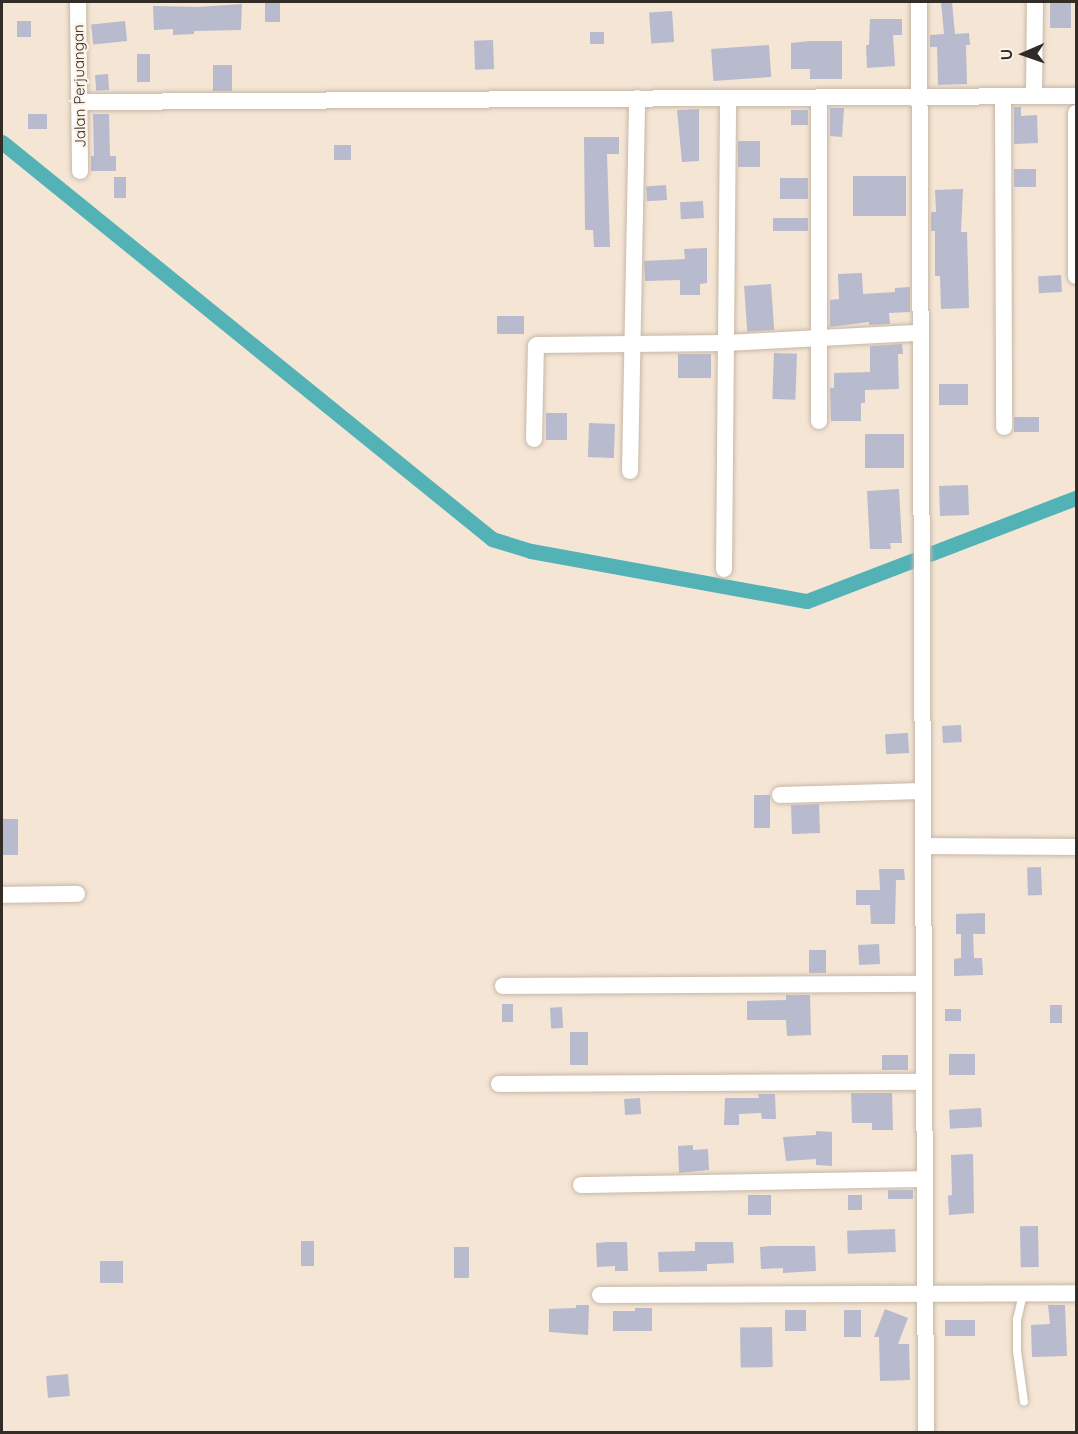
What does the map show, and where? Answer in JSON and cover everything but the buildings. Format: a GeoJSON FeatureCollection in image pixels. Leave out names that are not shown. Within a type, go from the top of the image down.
{"type":"FeatureCollection","features":[{"type":"Feature","properties":{"kind":"street","name":"Jalan Perjuangan"},"geometry":{"type":"LineString","coordinates":[[78,2],[81,102],[80,171]]}},
{"type":"Feature","properties":{"kind":"street"},"geometry":{"type":"LineString","coordinates":[[919,2],[926,1432]]}},
{"type":"Feature","properties":{"kind":"street"},"geometry":{"type":"LineString","coordinates":[[1034,95],[1035,2]]}},
{"type":"Feature","properties":{"kind":"street"},"geometry":{"type":"LineString","coordinates":[[81,102],[1077,96]]}},
{"type":"Feature","properties":{"kind":"street"},"geometry":{"type":"LineString","coordinates":[[1003,97],[1004,427]]}},
{"type":"Feature","properties":{"kind":"street"},"geometry":{"type":"LineString","coordinates":[[630,471],[636,98]]}},
{"type":"Feature","properties":{"kind":"street"},"geometry":{"type":"LineString","coordinates":[[724,569],[728,98]]}},
{"type":"Feature","properties":{"kind":"street"},"geometry":{"type":"LineString","coordinates":[[819,98],[819,421]]}},
{"type":"Feature","properties":{"kind":"street"},"geometry":{"type":"LineString","coordinates":[[1077,113],[1077,276]]}},
{"type":"Feature","properties":{"kind":"street"},"geometry":{"type":"LineString","coordinates":[[534,439],[536,346],[820,340],[920,333]]}},
{"type":"Feature","properties":{"kind":"street"},"geometry":{"type":"LineString","coordinates":[[780,795],[923,791]]}},
{"type":"Feature","properties":{"kind":"street"},"geometry":{"type":"LineString","coordinates":[[924,846],[1077,847]]}},
{"type":"Feature","properties":{"kind":"street"},"geometry":{"type":"LineString","coordinates":[[2,895],[77,894]]}},
{"type":"Feature","properties":{"kind":"street"},"geometry":{"type":"LineString","coordinates":[[503,986],[924,984]]}},
{"type":"Feature","properties":{"kind":"street"},"geometry":{"type":"LineString","coordinates":[[499,1084],[924,1082]]}},
{"type":"Feature","properties":{"kind":"street"},"geometry":{"type":"LineString","coordinates":[[581,1185],[924,1179]]}},
{"type":"Feature","properties":{"kind":"street"},"geometry":{"type":"LineString","coordinates":[[600,1295],[1077,1293]]}},
{"type":"Feature","properties":{"kind":"lane"},"geometry":{"type":"LineString","coordinates":[[1023,1294],[1017,1319],[1017,1351],[1024,1402]]}},
{"type":"Feature","properties":{"kind":"waterway"},"geometry":{"type":"LineString","coordinates":[[2,142],[492,539],[531,551],[807,601],[1076,498]]}}]}
